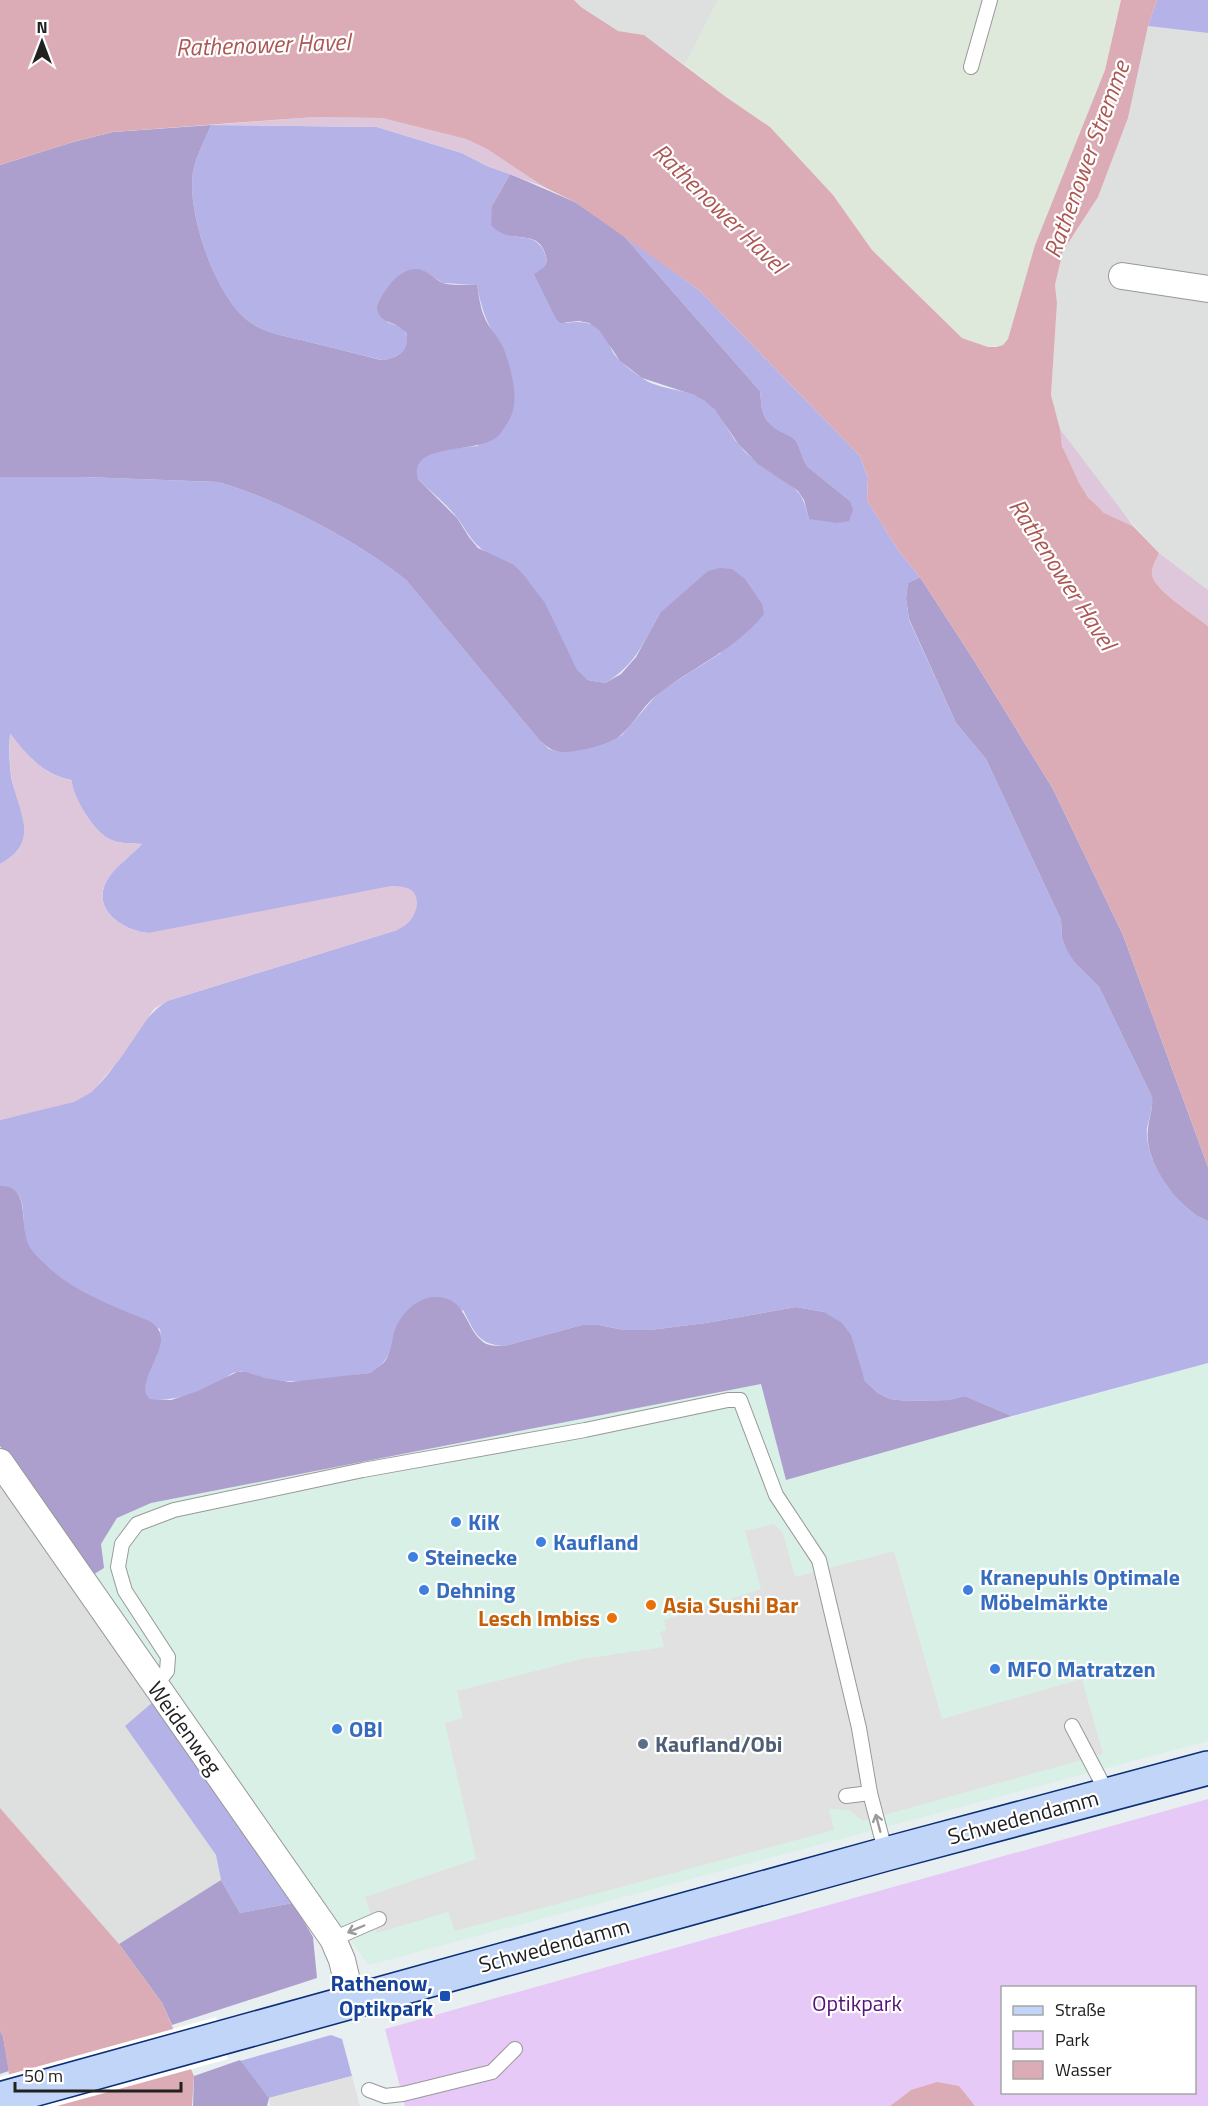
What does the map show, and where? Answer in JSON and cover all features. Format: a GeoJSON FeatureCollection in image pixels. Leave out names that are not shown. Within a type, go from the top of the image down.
{"type":"FeatureCollection","features":[{"type":"Feature","properties":{"kind":"main road","name":"Schwedendamm"},"geometry":{"type":"LineString","coordinates":[[0,2099],[886,1854],[1208,1768]]}},
{"type":"Feature","properties":{"kind":"street"},"geometry":{"type":"LineString","coordinates":[[1122,276],[1208,289]]}},
{"type":"Feature","properties":{"kind":"street","name":"Weidenweg"},"geometry":{"type":"LineString","coordinates":[[0,1462],[333,1939],[347,1976],[352,2002]]}},
{"type":"Feature","properties":{"kind":"lane"},"geometry":{"type":"LineString","coordinates":[[971,67],[990,0]]}},
{"type":"Feature","properties":{"kind":"lane"},"geometry":{"type":"LineString","coordinates":[[155,1686],[167,1671],[168,1657],[125,1590],[118,1567],[122,1544],[138,1524],[174,1510],[363,1470],[585,1430],[728,1400],[740,1400],[776,1495],[819,1560],[859,1728],[870,1793],[886,1854]]}},
{"type":"Feature","properties":{"kind":"lane","name":"Schwedendamm"},"geometry":{"type":"LineString","coordinates":[[1072,1726],[1109,1793]]}},
{"type":"Feature","properties":{"kind":"lane"},"geometry":{"type":"LineString","coordinates":[[846,1797],[870,1793]]}},
{"type":"Feature","properties":{"kind":"lane"},"geometry":{"type":"LineString","coordinates":[[333,1939],[379,1919]]}},
{"type":"Feature","properties":{"kind":"lane"},"geometry":{"type":"LineString","coordinates":[[369,2090],[385,2096],[403,2094],[492,2072],[515,2049]]}},
{"type":"Feature","properties":{"kind":"shaded area"},"geometry":{"type":"Polygon","coordinates":[[[574,0],[718,0],[685,65],[644,35],[618,31],[574,0]]]}},
{"type":"Feature","properties":{"kind":"shaded area"},"geometry":{"type":"Polygon","coordinates":[[[718,0],[1121,0],[1105,70],[1035,245],[1008,340],[1003,345],[988,347],[962,338],[872,250],[833,195],[770,127],[685,65],[718,0]]]}},
{"type":"Feature","properties":{"kind":"shaded area"},"geometry":{"type":"Polygon","coordinates":[[[1157,0],[1208,0],[1208,33],[1148,26],[1157,0]]]}},
{"type":"Feature","properties":{"kind":"shaded area"},"geometry":{"type":"Polygon","coordinates":[[[1148,26],[1208,33],[1208,590],[1159,553],[1122,512],[1060,429],[1051,395],[1057,303],[1055,285],[1063,251],[1098,197],[1128,118],[1148,26]]]}},
{"type":"Feature","properties":{"kind":"shaded area"},"geometry":{"type":"Polygon","coordinates":[[[314,117],[382,118],[466,139],[487,149],[547,188],[487,166],[462,153],[377,127],[211,125],[314,117]]]}},
{"type":"Feature","properties":{"kind":"shaded area"},"geometry":{"type":"Polygon","coordinates":[[[211,125],[377,127],[462,153],[487,166],[510,174],[492,206],[515,237],[528,238],[541,246],[547,262],[543,268],[566,323],[590,324],[600,330],[617,357],[642,378],[656,385],[695,395],[708,403],[745,452],[799,493],[809,519],[850,501],[808,467],[796,441],[769,423],[762,409],[760,391],[623,235],[699,290],[860,456],[868,478],[867,500],[898,550],[920,577],[908,583],[906,598],[909,620],[956,723],[986,759],[1061,920],[1062,938],[1074,962],[1099,987],[1152,1097],[1147,1129],[1151,1155],[1157,1170],[1175,1196],[1186,1207],[1208,1221],[1208,1363],[1012,1416],[965,1396],[949,1400],[908,1401],[890,1399],[878,1393],[865,1381],[859,1365],[824,1312],[796,1307],[650,1330],[624,1330],[599,1325],[582,1325],[504,1346],[488,1343],[478,1336],[463,1310],[388,1356],[379,1368],[370,1373],[319,1380],[281,1381],[246,1372],[237,1372],[187,1395],[159,1400],[150,1399],[146,1395],[147,1378],[161,1339],[160,1329],[76,1288],[46,1266],[33,1253],[25,1233],[22,1202],[18,1194],[0,1186],[0,1120],[64,1102],[93,1090],[103,1080],[146,1020],[167,1001],[397,930],[148,933],[128,927],[111,916],[105,908],[104,888],[112,873],[142,844],[116,842],[103,835],[85,813],[75,795],[71,780],[52,774],[36,763],[10,734],[11,775],[23,816],[24,837],[20,847],[12,856],[0,864],[0,477],[85,477],[218,482],[291,510],[341,536],[406,580],[540,741],[549,749],[559,752],[581,750],[622,735],[659,692],[721,653],[660,613],[631,661],[605,683],[588,680],[577,671],[567,652],[492,556],[476,544],[454,514],[418,479],[416,474],[417,465],[427,456],[463,447],[478,446],[501,343],[485,316],[477,285],[443,283],[422,270],[387,322],[404,330],[408,341],[406,346],[396,356],[382,360],[283,336],[253,324],[227,297],[216,277],[199,232],[194,210],[193,172],[211,125]]]}},
{"type":"Feature","properties":{"kind":"shaded area"},"geometry":{"type":"Polygon","coordinates":[[[211,125],[193,172],[194,210],[199,232],[216,277],[227,297],[253,324],[283,336],[381,360],[395,357],[403,351],[407,343],[406,333],[383,319],[377,306],[389,286],[400,275],[414,269],[422,270],[443,283],[477,285],[484,316],[501,343],[510,367],[514,386],[512,413],[500,434],[491,441],[435,453],[424,459],[418,467],[418,479],[457,518],[478,548],[514,565],[523,574],[545,603],[577,670],[588,680],[605,683],[621,674],[636,657],[660,613],[708,571],[720,568],[732,569],[745,579],[762,604],[764,614],[729,647],[656,696],[616,739],[583,750],[557,751],[540,741],[406,580],[341,536],[291,510],[218,482],[85,477],[0,477],[0,165],[113,132],[211,125]]]}},
{"type":"Feature","properties":{"kind":"shaded area"},"geometry":{"type":"Polygon","coordinates":[[[510,174],[575,202],[623,235],[760,391],[762,409],[769,423],[794,439],[808,467],[850,501],[853,510],[849,521],[837,523],[809,519],[804,500],[798,491],[758,464],[739,445],[715,410],[705,401],[694,395],[642,378],[620,361],[599,330],[589,323],[579,321],[560,323],[556,319],[534,274],[547,262],[544,250],[532,239],[507,235],[491,225],[492,206],[510,174]]]}},
{"type":"Feature","properties":{"kind":"shaded area"},"geometry":{"type":"Polygon","coordinates":[[[1060,429],[1134,527],[1107,515],[1088,496],[1068,463],[1060,429]]]}},
{"type":"Feature","properties":{"kind":"shaded area"},"geometry":{"type":"Polygon","coordinates":[[[1159,553],[1208,590],[1208,626],[1168,596],[1155,581],[1152,570],[1159,553]]]}},
{"type":"Feature","properties":{"kind":"shaded area"},"geometry":{"type":"Polygon","coordinates":[[[920,577],[1053,789],[1123,935],[1208,1167],[1208,1221],[1186,1207],[1175,1196],[1157,1170],[1148,1142],[1152,1097],[1099,987],[1074,962],[1067,950],[1062,938],[1061,920],[986,759],[956,723],[909,619],[906,598],[908,583],[920,577]]]}},
{"type":"Feature","properties":{"kind":"shaded area"},"geometry":{"type":"Polygon","coordinates":[[[10,733],[36,763],[52,774],[72,780],[80,804],[103,835],[117,842],[142,844],[109,877],[104,888],[105,908],[119,922],[128,927],[148,933],[391,886],[410,889],[413,892],[417,899],[414,914],[408,923],[397,930],[167,1001],[154,1009],[120,1059],[92,1092],[74,1102],[0,1120],[0,864],[13,856],[24,837],[22,816],[11,774],[10,733]]]}},
{"type":"Feature","properties":{"kind":"shaded area"},"geometry":{"type":"Polygon","coordinates":[[[0,1186],[17,1192],[23,1209],[27,1240],[32,1251],[55,1273],[80,1290],[149,1321],[158,1328],[161,1336],[160,1345],[146,1384],[146,1394],[150,1399],[171,1400],[198,1391],[237,1372],[247,1372],[290,1382],[370,1373],[387,1358],[396,1327],[402,1316],[416,1303],[434,1297],[452,1301],[459,1307],[476,1335],[484,1343],[498,1346],[582,1325],[599,1325],[624,1330],[650,1330],[796,1307],[824,1312],[842,1323],[851,1335],[865,1381],[878,1393],[890,1399],[908,1401],[949,1400],[965,1396],[1012,1416],[786,1480],[761,1384],[151,1503],[117,1518],[101,1544],[104,1568],[91,1576],[0,1446],[0,1186]]]}},
{"type":"Feature","properties":{"kind":"shaded area"},"geometry":{"type":"Polygon","coordinates":[[[1208,1363],[1208,1741],[369,1965],[310,1888],[91,1576],[104,1568],[101,1544],[117,1518],[151,1503],[762,1384],[786,1479],[1208,1363]]]}},
{"type":"Feature","properties":{"kind":"shaded area"},"geometry":{"type":"Polygon","coordinates":[[[0,1478],[154,1701],[125,1726],[216,1855],[221,1880],[119,1944],[0,1808],[0,1478]]]}},
{"type":"Feature","properties":{"kind":"shaded area","name":"Kaufland/Obi"},"geometry":{"type":"Polygon","coordinates":[[[774,1524],[783,1533],[795,1577],[894,1551],[942,1719],[1082,1679],[1103,1754],[863,1821],[849,1810],[829,1809],[834,1830],[455,1931],[448,1912],[377,1933],[365,1897],[476,1859],[445,1723],[463,1718],[457,1691],[582,1659],[664,1647],[660,1632],[666,1630],[664,1620],[761,1589],[745,1531],[774,1524]]]}},
{"type":"Feature","properties":{"kind":"shaded area"},"geometry":{"type":"Polygon","coordinates":[[[154,1701],[293,1903],[240,1913],[221,1880],[216,1855],[125,1726],[154,1701]]]}},
{"type":"Feature","properties":{"kind":"shaded area"},"geometry":{"type":"Polygon","coordinates":[[[221,1880],[240,1913],[293,1903],[313,1937],[317,1978],[172,2025],[162,2003],[119,1944],[221,1880]]]}},
{"type":"Feature","properties":{"kind":"shaded area"},"geometry":{"type":"Polygon","coordinates":[[[0,2031],[3,2036],[9,2071],[0,2074],[0,2031]]]}},
{"type":"Feature","properties":{"kind":"shaded area"},"geometry":{"type":"Polygon","coordinates":[[[331,2035],[342,2039],[352,2076],[269,2098],[240,2061],[331,2035]]]}},
{"type":"Feature","properties":{"kind":"shaded area"},"geometry":{"type":"Polygon","coordinates":[[[240,2060],[269,2098],[267,2106],[193,2106],[194,2076],[240,2060]]]}},
{"type":"Feature","properties":{"kind":"shaded area"},"geometry":{"type":"Polygon","coordinates":[[[352,2076],[360,2106],[270,2106],[269,2098],[352,2076]]]}},
{"type":"Feature","properties":{"kind":"green space","name":"Optikpark"},"geometry":{"type":"Polygon","coordinates":[[[1208,1799],[1208,2106],[975,2106],[911,2090],[890,2106],[405,2106],[385,2029],[1208,1799]]]}},
{"type":"Feature","properties":{"kind":"water"},"geometry":{"type":"Polygon","coordinates":[[[0,0],[574,0],[618,31],[644,35],[770,127],[833,195],[872,250],[962,338],[988,347],[996,347],[1003,345],[1008,339],[1035,245],[1105,70],[1121,0],[1157,0],[1148,26],[1128,118],[1098,197],[1063,251],[1055,285],[1057,303],[1051,395],[1062,446],[1088,497],[1104,513],[1134,527],[1159,553],[1152,570],[1155,581],[1168,596],[1208,626],[1208,1167],[1123,935],[1053,789],[975,662],[920,577],[898,550],[867,500],[868,478],[860,456],[699,290],[575,202],[546,188],[487,149],[466,139],[382,118],[314,117],[113,132],[0,165],[0,0]]]}},
{"type":"Feature","properties":{"kind":"water"},"geometry":{"type":"Polygon","coordinates":[[[0,1808],[119,1944],[162,2003],[194,2076],[192,2106],[14,2106],[3,2036],[0,2031],[0,1808]]]}},
{"type":"Feature","properties":{"kind":"water"},"geometry":{"type":"Polygon","coordinates":[[[937,2082],[959,2086],[975,2106],[890,2106],[911,2090],[937,2082]]]}},
{"type":"Feature","properties":{"kind":"pier"},"geometry":{"type":"Polygon","coordinates":[[[216,2017],[228,2059],[57,2106],[0,2106],[0,2077],[216,2017]]]}},
{"type":"Feature","properties":{"kind":"place","name":"KiK"},"geometry":{"type":"Point","coordinates":[456,1522]}},
{"type":"Feature","properties":{"kind":"place","name":"Kaufland"},"geometry":{"type":"Point","coordinates":[541,1542]}},
{"type":"Feature","properties":{"kind":"place","name":"Steinecke"},"geometry":{"type":"Point","coordinates":[413,1557]}},
{"type":"Feature","properties":{"kind":"place","name":"Dehning"},"geometry":{"type":"Point","coordinates":[424,1590]}},
{"type":"Feature","properties":{"kind":"place","name":"Kranepuhls Optimale Möbelmärkte"},"geometry":{"type":"Point","coordinates":[968,1590]}},
{"type":"Feature","properties":{"kind":"place","name":"Asia Sushi Bar"},"geometry":{"type":"Point","coordinates":[651,1605]}},
{"type":"Feature","properties":{"kind":"place","name":"Lesch Imbiss"},"geometry":{"type":"Point","coordinates":[612,1618]}},
{"type":"Feature","properties":{"kind":"place","name":"MFO Matratzen"},"geometry":{"type":"Point","coordinates":[995,1669]}},
{"type":"Feature","properties":{"kind":"place","name":"OBI"},"geometry":{"type":"Point","coordinates":[337,1729]}},
{"type":"Feature","properties":{"kind":"place","name":"Kaufland/Obi"},"geometry":{"type":"Point","coordinates":[643,1744]}},
{"type":"Feature","properties":{"kind":"place","name":"Rathenow, Optikpark"},"geometry":{"type":"Point","coordinates":[445,1996]}},
{"type":"Feature","properties":{"kind":"water label","name":"Rathenower Havel"},"geometry":{"type":"Point","coordinates":[263,44]}},
{"type":"Feature","properties":{"kind":"water label","name":"Rathenower Stremme"},"geometry":{"type":"Point","coordinates":[1086,159]}},
{"type":"Feature","properties":{"kind":"water label","name":"Rathenower Havel"},"geometry":{"type":"Point","coordinates":[720,208]}},
{"type":"Feature","properties":{"kind":"water label","name":"Rathenower Havel"},"geometry":{"type":"Point","coordinates":[1063,574]}}]}
